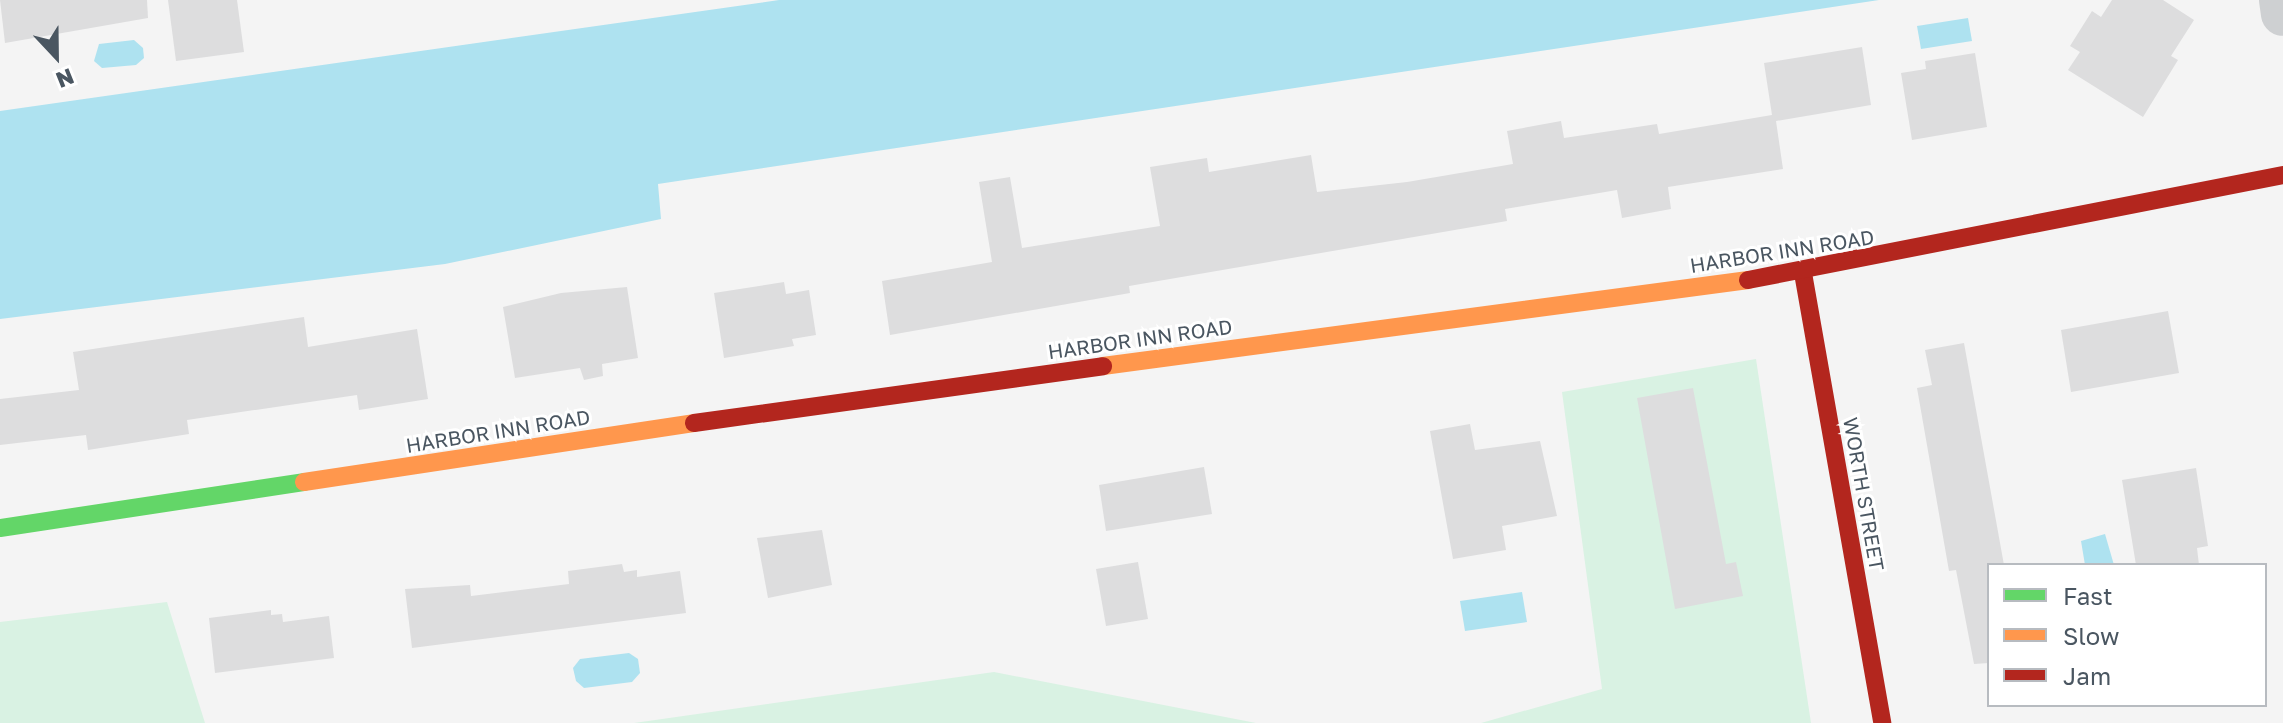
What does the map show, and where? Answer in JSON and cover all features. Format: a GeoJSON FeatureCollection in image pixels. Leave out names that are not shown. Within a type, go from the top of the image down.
{"type":"FeatureCollection","features":[{"type":"Feature","properties":{"kind":"main road","name":"HARBOR INN ROAD"},"geometry":{"type":"LineString","coordinates":[[0,528],[816,404],[1803,273],[2283,175]]}},
{"type":"Feature","properties":{"kind":"main road","name":"WORTH STREET"},"geometry":{"type":"LineString","coordinates":[[1803,273],[1882,723]]}},
{"type":"Feature","properties":{"kind":"street"},"geometry":{"type":"LineString","coordinates":[[2281,0],[2283,14]]}},
{"type":"Feature","properties":{"kind":"green space"},"geometry":{"type":"Polygon","coordinates":[[[1756,359],[1811,723],[1481,723],[1602,689],[1562,392],[1756,359]]]}},
{"type":"Feature","properties":{"kind":"green space"},"geometry":{"type":"Polygon","coordinates":[[[167,602],[205,723],[0,723],[0,622],[167,602]]]}},
{"type":"Feature","properties":{"kind":"green space"},"geometry":{"type":"Polygon","coordinates":[[[994,672],[1256,723],[634,723],[994,672]]]}},
{"type":"Feature","properties":{"kind":"water"},"geometry":{"type":"Polygon","coordinates":[[[779,0],[1879,0],[658,184],[661,219],[445,264],[0,319],[0,111],[779,0]]]}},
{"type":"Feature","properties":{"kind":"water"},"geometry":{"type":"Polygon","coordinates":[[[1968,18],[1972,41],[1921,49],[1917,26],[1968,18]]]}},
{"type":"Feature","properties":{"kind":"water"},"geometry":{"type":"Polygon","coordinates":[[[134,40],[143,48],[144,58],[136,65],[102,68],[94,61],[99,44],[134,40]]]}},
{"type":"Feature","properties":{"kind":"water"},"geometry":{"type":"Polygon","coordinates":[[[2105,534],[2113,563],[2085,563],[2081,541],[2105,534]]]}},
{"type":"Feature","properties":{"kind":"water"},"geometry":{"type":"Polygon","coordinates":[[[1522,592],[1527,622],[1465,631],[1460,601],[1522,592]]]}},
{"type":"Feature","properties":{"kind":"water"},"geometry":{"type":"Polygon","coordinates":[[[629,653],[638,659],[640,673],[632,682],[584,688],[576,681],[573,668],[580,659],[629,653]]]}},
{"type":"Feature","properties":{"kind":"building"},"geometry":{"type":"Polygon","coordinates":[[[0,0],[147,0],[148,18],[5,43],[0,0]]]}},
{"type":"Feature","properties":{"kind":"building"},"geometry":{"type":"Polygon","coordinates":[[[168,0],[237,0],[244,52],[176,61],[168,0]]]}},
{"type":"Feature","properties":{"kind":"building"},"geometry":{"type":"Polygon","coordinates":[[[2112,0],[2163,0],[2194,20],[2171,56],[2178,60],[2143,117],[2068,70],[2080,52],[2070,46],[2092,11],[2101,17],[2112,0]]]}},
{"type":"Feature","properties":{"kind":"building"},"geometry":{"type":"Polygon","coordinates":[[[1862,47],[1871,105],[1776,121],[1783,169],[1668,187],[1671,209],[1622,218],[1617,190],[1505,209],[1507,221],[1129,286],[1130,293],[890,335],[882,281],[992,262],[979,182],[1010,177],[1022,248],[1160,226],[1150,167],[1207,158],[1209,172],[1311,155],[1317,192],[1407,182],[1513,164],[1507,131],[1561,121],[1564,138],[1657,124],[1659,134],[1772,115],[1764,63],[1862,47]]]}},
{"type":"Feature","properties":{"kind":"building"},"geometry":{"type":"Polygon","coordinates":[[[1975,53],[1987,127],[1912,140],[1901,73],[1926,69],[1925,61],[1975,53]]]}},
{"type":"Feature","properties":{"kind":"building"},"geometry":{"type":"Polygon","coordinates":[[[784,282],[786,294],[809,290],[816,335],[792,339],[794,346],[724,358],[714,293],[784,282]]]}},
{"type":"Feature","properties":{"kind":"building"},"geometry":{"type":"Polygon","coordinates":[[[627,287],[638,358],[602,364],[603,376],[584,380],[580,368],[515,378],[503,307],[561,293],[627,287]]]}},
{"type":"Feature","properties":{"kind":"building"},"geometry":{"type":"Polygon","coordinates":[[[2168,311],[2179,373],[2071,392],[2061,330],[2168,311]]]}},
{"type":"Feature","properties":{"kind":"building"},"geometry":{"type":"Polygon","coordinates":[[[304,317],[308,347],[417,329],[428,399],[359,410],[357,395],[187,420],[189,434],[88,450],[86,435],[0,445],[0,399],[79,390],[73,352],[304,317]]]}},
{"type":"Feature","properties":{"kind":"building"},"geometry":{"type":"Polygon","coordinates":[[[1964,343],[2004,563],[1987,563],[1987,663],[1974,664],[1956,570],[1949,571],[1917,388],[1932,385],[1925,350],[1964,343]]]}},
{"type":"Feature","properties":{"kind":"building"},"geometry":{"type":"Polygon","coordinates":[[[1693,388],[1726,564],[1736,562],[1743,596],[1675,609],[1637,398],[1693,388]]]}},
{"type":"Feature","properties":{"kind":"building"},"geometry":{"type":"Polygon","coordinates":[[[1470,424],[1475,450],[1540,441],[1557,516],[1502,526],[1506,550],[1453,559],[1430,431],[1470,424]]]}},
{"type":"Feature","properties":{"kind":"building"},"geometry":{"type":"Polygon","coordinates":[[[1204,467],[1212,514],[1106,531],[1099,485],[1204,467]]]}},
{"type":"Feature","properties":{"kind":"building"},"geometry":{"type":"Polygon","coordinates":[[[2196,468],[2208,546],[2197,548],[2199,563],[2136,563],[2122,480],[2196,468]]]}},
{"type":"Feature","properties":{"kind":"building"},"geometry":{"type":"Polygon","coordinates":[[[822,530],[832,585],[768,598],[757,538],[822,530]]]}},
{"type":"Feature","properties":{"kind":"building"},"geometry":{"type":"Polygon","coordinates":[[[1138,562],[1148,619],[1106,626],[1096,569],[1138,562]]]}},
{"type":"Feature","properties":{"kind":"building"},"geometry":{"type":"Polygon","coordinates":[[[622,564],[624,572],[637,570],[637,577],[680,571],[686,613],[412,648],[405,589],[470,585],[471,596],[569,584],[568,571],[622,564]]]}},
{"type":"Feature","properties":{"kind":"building"},"geometry":{"type":"Polygon","coordinates":[[[271,610],[271,615],[282,614],[283,622],[329,616],[334,658],[215,673],[209,618],[271,610]]]}},
{"type":"Feature","properties":{"kind":"traffic: fast"},"geometry":{"type":"LineString","coordinates":[[0,528],[304,482]]}},
{"type":"Feature","properties":{"kind":"traffic: slow"},"geometry":{"type":"LineString","coordinates":[[1103,366],[1748,280]]}},
{"type":"Feature","properties":{"kind":"traffic: slow"},"geometry":{"type":"LineString","coordinates":[[304,482],[694,423]]}},
{"type":"Feature","properties":{"kind":"traffic: jam"},"geometry":{"type":"LineString","coordinates":[[1748,280],[2283,175]]}},
{"type":"Feature","properties":{"kind":"traffic: jam"},"geometry":{"type":"LineString","coordinates":[[1803,273],[1882,723]]}},
{"type":"Feature","properties":{"kind":"traffic: jam"},"geometry":{"type":"LineString","coordinates":[[694,423],[1103,366]]}}]}
